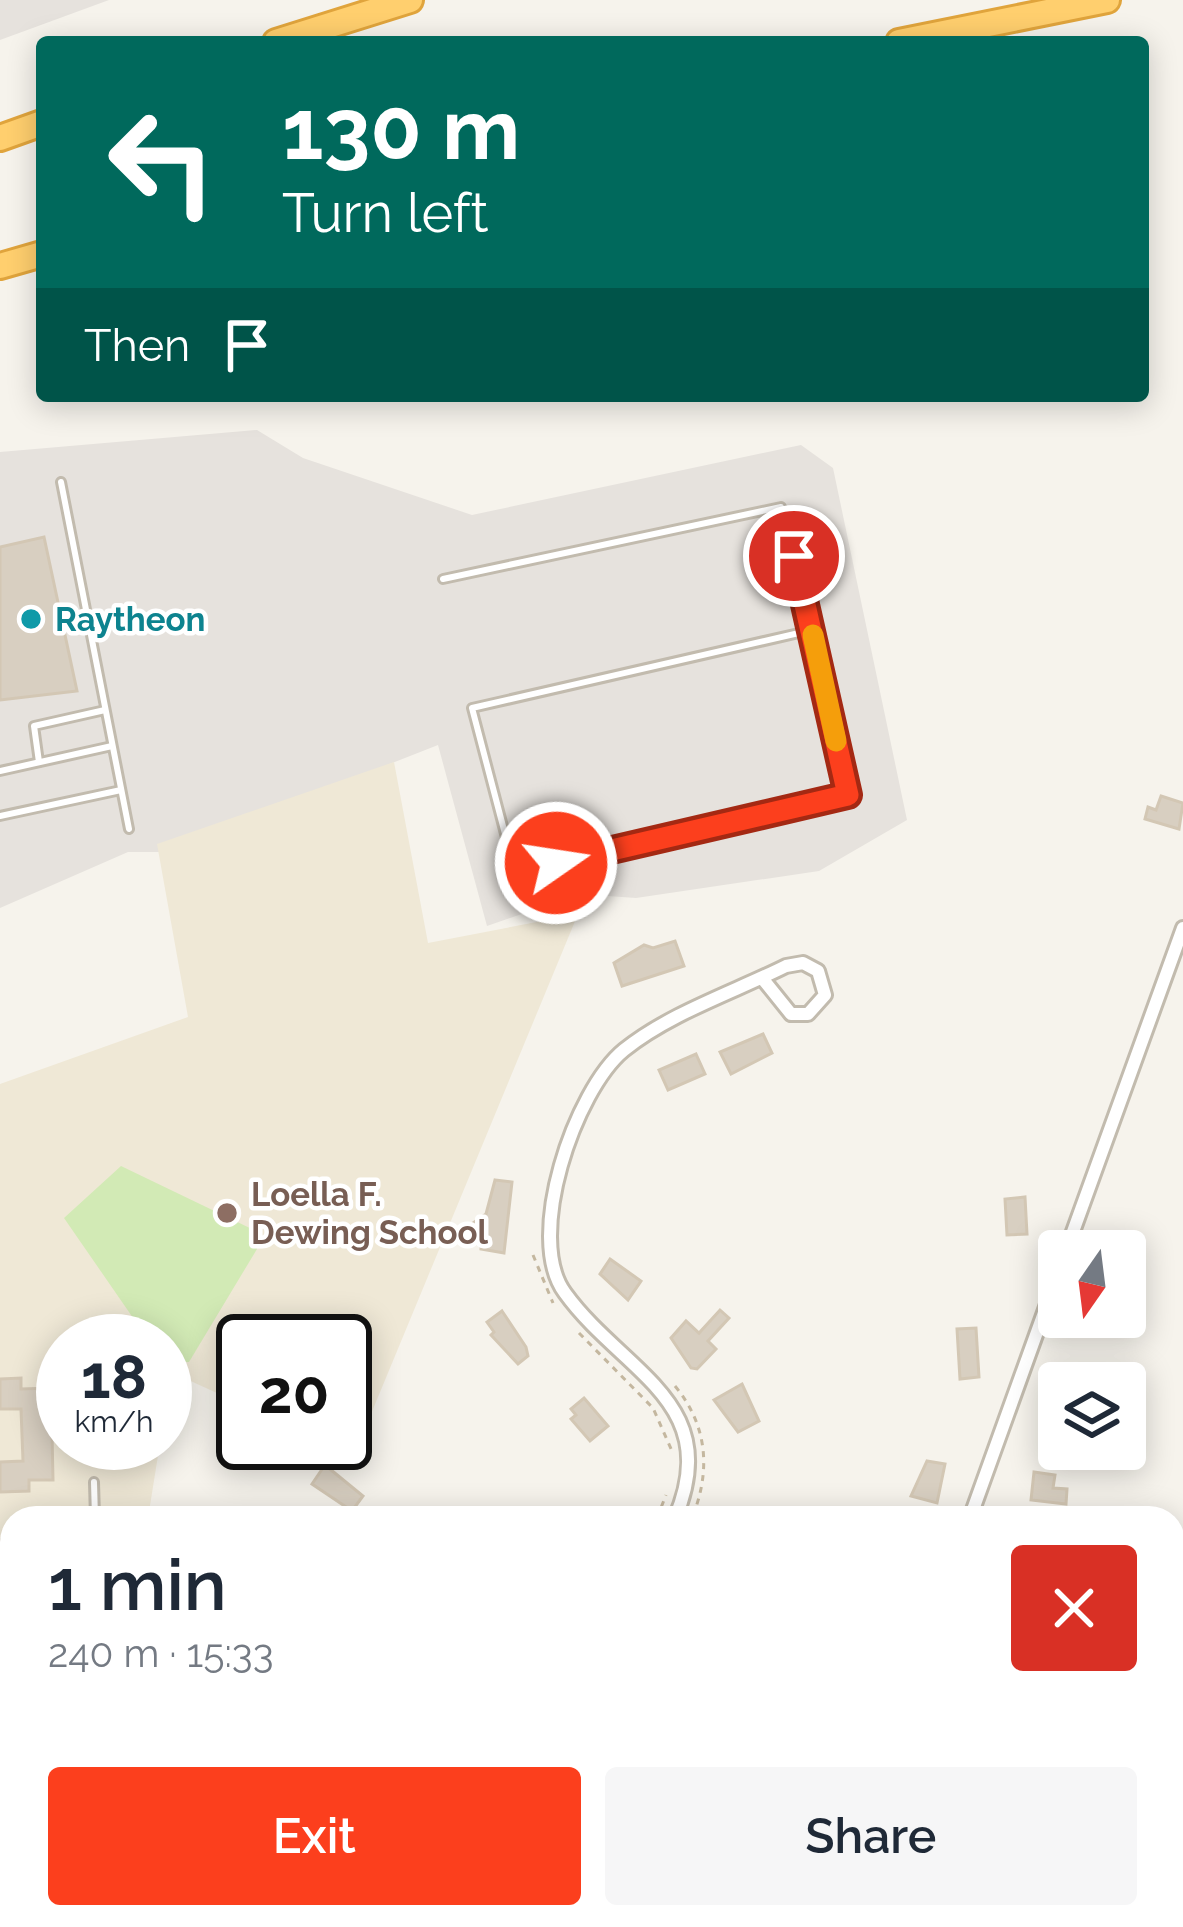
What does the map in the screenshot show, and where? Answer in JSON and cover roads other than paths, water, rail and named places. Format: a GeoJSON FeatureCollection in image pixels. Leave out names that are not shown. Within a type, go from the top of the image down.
{"type":"FeatureCollection","features":[{"type":"Feature","properties":{"kind":"highway"},"geometry":{"type":"LineString","coordinates":[[295,36],[410,0]]}},
{"type":"Feature","properties":{"kind":"highway"},"geometry":{"type":"LineString","coordinates":[[929,36],[1107,0]]}},
{"type":"Feature","properties":{"kind":"highway"},"geometry":{"type":"LineString","coordinates":[[0,138],[36,125]]}},
{"type":"Feature","properties":{"kind":"highway"},"geometry":{"type":"LineString","coordinates":[[0,266],[36,256]]}},
{"type":"Feature","properties":{"kind":"street"},"geometry":{"type":"LineString","coordinates":[[1074,1230],[1183,928]]}},
{"type":"Feature","properties":{"kind":"street"},"geometry":{"type":"LineString","coordinates":[[679,1506],[689,1472],[687,1431],[652,1382],[562,1291],[549,1253],[550,1205],[583,1111],[622,1052],[762,978],[803,963],[818,971],[825,995],[808,1014],[790,1014],[762,978]]}},
{"type":"Feature","properties":{"kind":"street"},"geometry":{"type":"LineString","coordinates":[[974,1506],[1038,1329]]}},
{"type":"Feature","properties":{"kind":"lane"},"geometry":{"type":"LineString","coordinates":[[61,482],[129,829]]}},
{"type":"Feature","properties":{"kind":"lane"},"geometry":{"type":"LineString","coordinates":[[443,579],[781,507],[812,630],[848,795],[515,872],[472,708],[812,630]]}},
{"type":"Feature","properties":{"kind":"lane"},"geometry":{"type":"LineString","coordinates":[[39,762],[34,726],[105,710]]}},
{"type":"Feature","properties":{"kind":"lane"},"geometry":{"type":"LineString","coordinates":[[0,771],[112,746]]}},
{"type":"Feature","properties":{"kind":"lane"},"geometry":{"type":"LineString","coordinates":[[0,816],[121,790]]}},
{"type":"Feature","properties":{"kind":"lane"},"geometry":{"type":"LineString","coordinates":[[94,1482],[95,1506]]}},
{"type":"Feature","properties":{"kind":"place","name":"Raytheon"},"geometry":{"type":"Point","coordinates":[31,619]}},
{"type":"Feature","properties":{"kind":"place","name":"Loella F. Dewing School"},"geometry":{"type":"Point","coordinates":[227,1213]}}]}
